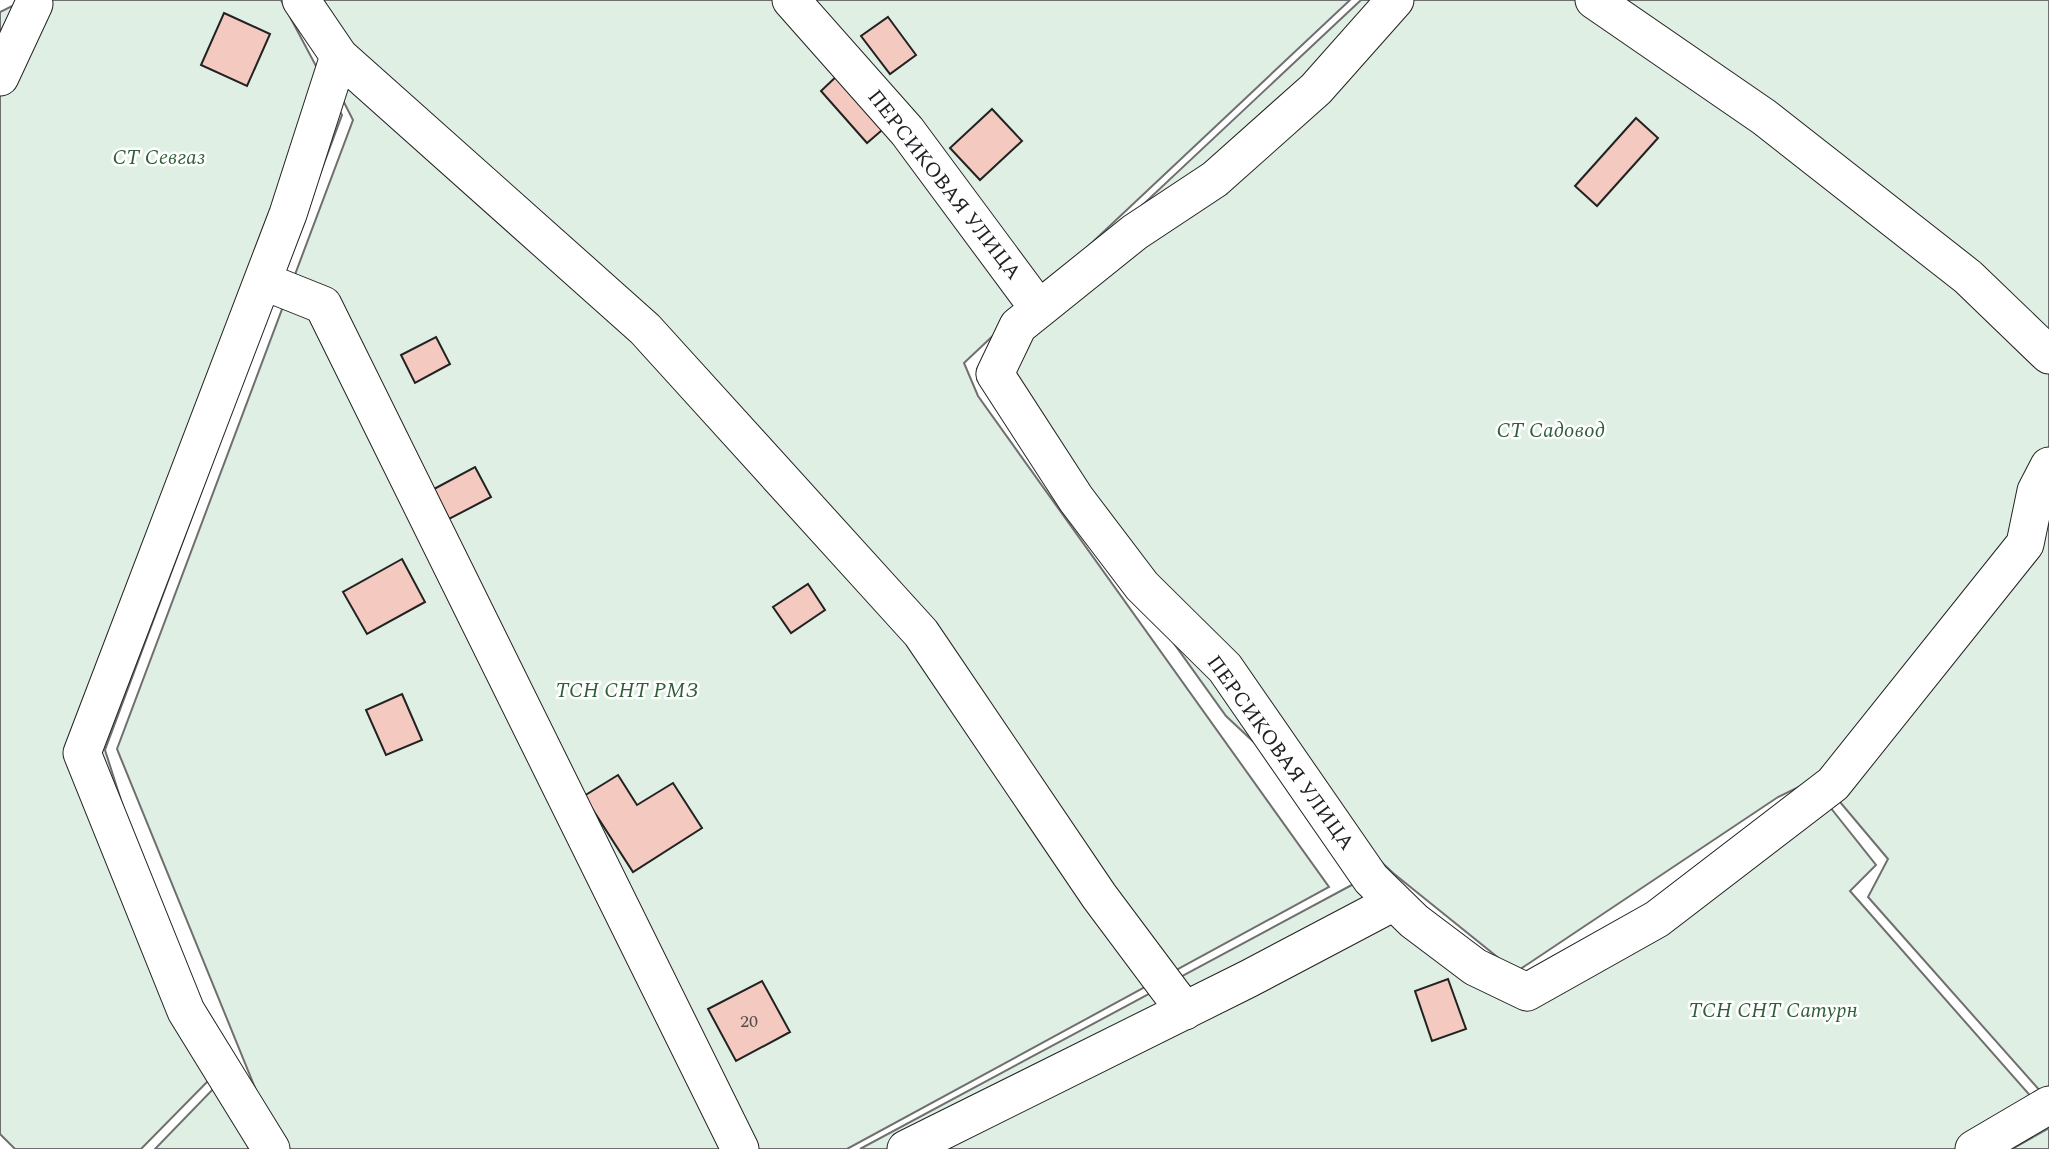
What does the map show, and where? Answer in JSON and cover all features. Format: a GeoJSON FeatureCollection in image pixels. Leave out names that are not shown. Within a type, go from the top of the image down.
{"type":"FeatureCollection","features":[{"type":"Feature","properties":{"kind":"street"},"geometry":{"type":"LineString","coordinates":[[301,0],[340,56],[645,329],[921,633],[1098,896],[1185,1011]]}},
{"type":"Feature","properties":{"kind":"street","name":"ПЕРСИКОВАЯ УЛИЦА"},"geometry":{"type":"LineString","coordinates":[[791,0],[907,131],[1039,309],[1018,326],[995,374],[1076,499],[1142,586],[1225,668],[1371,879],[1414,921],[1475,967],[1527,992],[1657,919],[1833,784],[2037,549]]}},
{"type":"Feature","properties":{"kind":"street"},"geometry":{"type":"LineString","coordinates":[[1039,309],[1135,232],[1215,179],[1316,89],[1395,0]]}},
{"type":"Feature","properties":{"kind":"street"},"geometry":{"type":"LineString","coordinates":[[1594,0],[1774,125],[1968,277],[2049,355]]}},
{"type":"Feature","properties":{"kind":"street"},"geometry":{"type":"LineString","coordinates":[[0,20],[35,2]]}},
{"type":"Feature","properties":{"kind":"street"},"geometry":{"type":"LineString","coordinates":[[0,77],[35,2]]}},
{"type":"Feature","properties":{"kind":"street"},"geometry":{"type":"LineString","coordinates":[[271,1149],[186,1011],[82,753],[288,214],[340,56]]}},
{"type":"Feature","properties":{"kind":"street"},"geometry":{"type":"LineString","coordinates":[[263,281],[323,305],[740,1149]]}},
{"type":"Feature","properties":{"kind":"street"},"geometry":{"type":"LineString","coordinates":[[2037,549],[2036,491],[2049,466]]}},
{"type":"Feature","properties":{"kind":"street"},"geometry":{"type":"LineString","coordinates":[[906,1149],[1185,1011],[1394,902]]}},
{"type":"Feature","properties":{"kind":"street"},"geometry":{"type":"LineString","coordinates":[[1974,1149],[2049,1105]]}},
{"type":"Feature","properties":{"kind":"green space","name":"СТ Севгаз"},"geometry":{"type":"Polygon","coordinates":[[[24,0],[281,0],[342,115],[105,750],[210,1079],[141,1149],[15,1149],[0,1134],[0,12],[24,0]]]}},
{"type":"Feature","properties":{"kind":"green space","name":"ТСН СНТ РМЗ"},"geometry":{"type":"Polygon","coordinates":[[[292,0],[1350,0],[964,363],[978,396],[1329,887],[847,1149],[280,1149],[117,749],[353,120],[292,0]]]}},
{"type":"Feature","properties":{"kind":"green space","name":"СТ Садовод"},"geometry":{"type":"Polygon","coordinates":[[[1361,0],[2049,0],[2049,1101],[1868,897],[1888,859],[1819,777],[1778,797],[1516,972],[1393,873],[1226,716],[977,369],[989,349],[1361,0]]]}},
{"type":"Feature","properties":{"kind":"green space","name":"ТСН СНТ Сатурн"},"geometry":{"type":"Polygon","coordinates":[[[1826,802],[1876,865],[1850,891],[2048,1116],[1994,1149],[860,1149],[1361,880],[1525,997],[1826,802]]]}},
{"type":"Feature","properties":{"kind":"green space"},"geometry":{"type":"Polygon","coordinates":[[[215,1087],[255,1149],[155,1149],[215,1087]]]}},
{"type":"Feature","properties":{"kind":"green space"},"geometry":{"type":"Polygon","coordinates":[[[2049,1128],[2049,1149],[2012,1149],[2049,1128]]]}},
{"type":"Feature","properties":{"kind":"building"},"geometry":{"type":"Polygon","coordinates":[[[224,13],[270,34],[247,86],[201,65],[224,13]]]}},
{"type":"Feature","properties":{"kind":"building"},"geometry":{"type":"Polygon","coordinates":[[[888,17],[916,55],[890,74],[861,36],[888,17]]]}},
{"type":"Feature","properties":{"kind":"building"},"geometry":{"type":"Polygon","coordinates":[[[841,72],[888,125],[867,143],[821,91],[841,72]]]}},
{"type":"Feature","properties":{"kind":"building"},"geometry":{"type":"Polygon","coordinates":[[[992,109],[1022,141],[980,180],[950,148],[992,109]]]}},
{"type":"Feature","properties":{"kind":"building"},"geometry":{"type":"Polygon","coordinates":[[[1636,118],[1658,138],[1597,206],[1575,186],[1636,118]]]}},
{"type":"Feature","properties":{"kind":"building"},"geometry":{"type":"Polygon","coordinates":[[[436,337],[450,364],[415,383],[401,355],[436,337]]]}},
{"type":"Feature","properties":{"kind":"building"},"geometry":{"type":"Polygon","coordinates":[[[475,467],[491,497],[449,519],[434,489],[475,467]]]}},
{"type":"Feature","properties":{"kind":"building"},"geometry":{"type":"Polygon","coordinates":[[[402,559],[425,602],[367,634],[343,592],[402,559]]]}},
{"type":"Feature","properties":{"kind":"building"},"geometry":{"type":"Polygon","coordinates":[[[808,584],[825,610],[791,633],[773,607],[808,584]]]}},
{"type":"Feature","properties":{"kind":"building"},"geometry":{"type":"Polygon","coordinates":[[[402,694],[422,740],[386,755],[366,710],[402,694]]]}},
{"type":"Feature","properties":{"kind":"building"},"geometry":{"type":"Polygon","coordinates":[[[618,775],[637,805],[673,783],[702,828],[633,872],[584,796],[618,775]]]}},
{"type":"Feature","properties":{"kind":"building"},"geometry":{"type":"Polygon","coordinates":[[[1448,979],[1466,1029],[1432,1041],[1415,991],[1448,979]]]}},
{"type":"Feature","properties":{"kind":"building"},"geometry":{"type":"Polygon","coordinates":[[[762,981],[790,1032],[736,1061],[708,1009],[762,981]]]}}]}
